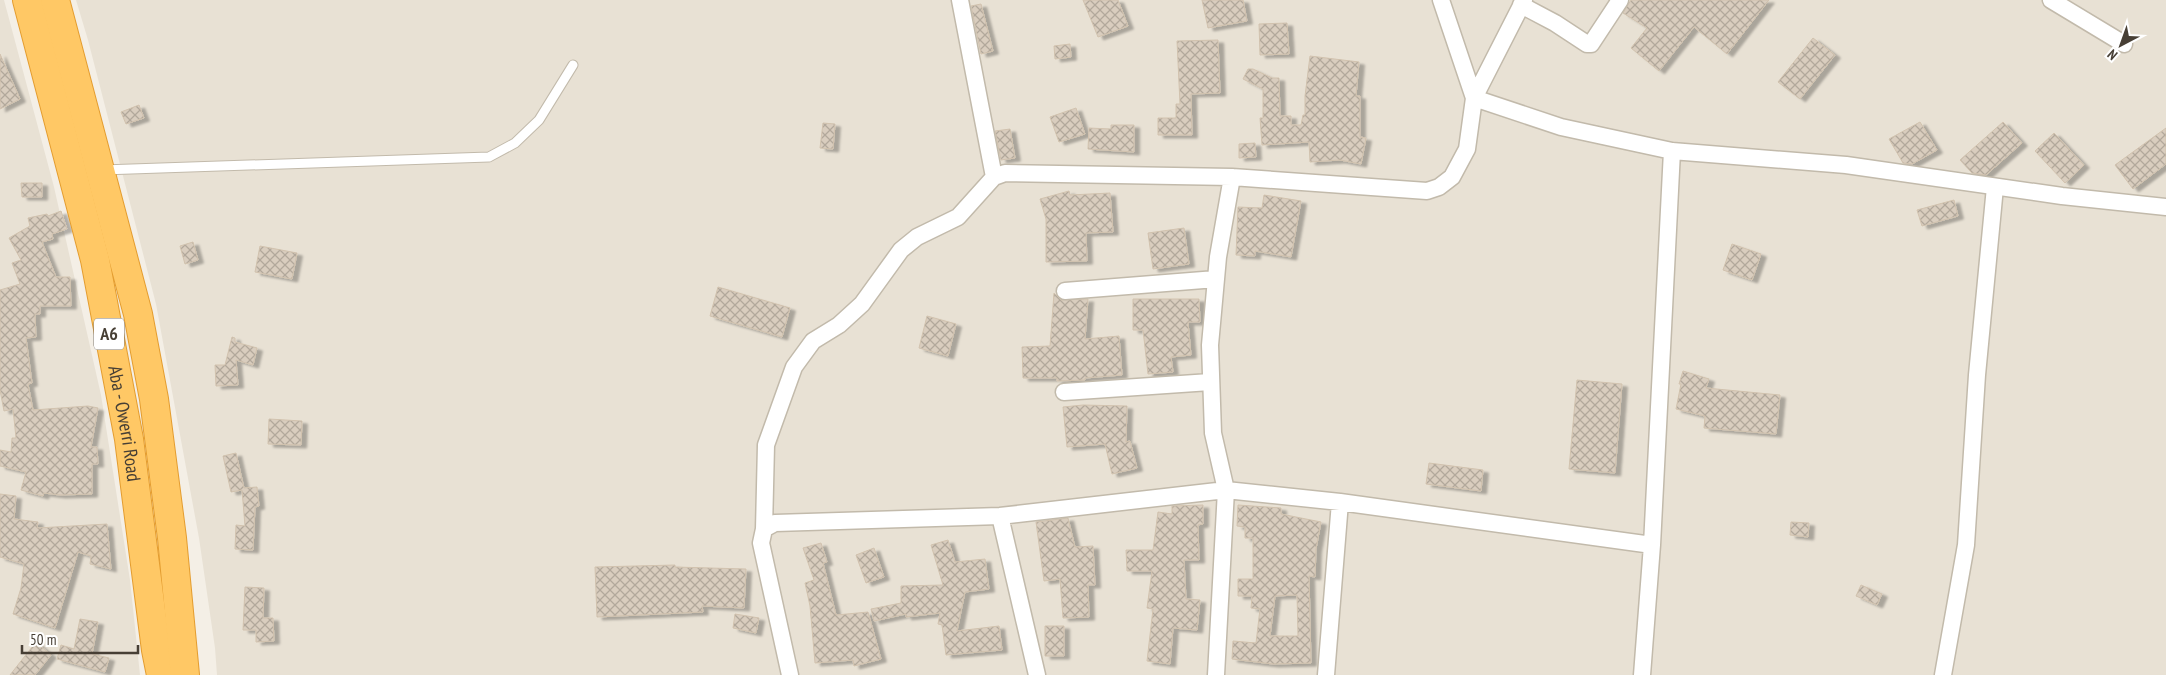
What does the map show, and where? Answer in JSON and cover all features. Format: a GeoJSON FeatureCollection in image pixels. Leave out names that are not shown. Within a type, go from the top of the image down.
{"type":"FeatureCollection","features":[{"type":"Feature","properties":{"kind":"highway","name":"Aba - Owerri Road"},"geometry":{"type":"LineString","coordinates":[[27,0],[95,260],[128,440],[161,675]]}},
{"type":"Feature","properties":{"kind":"highway","name":"Aba - Owerri Road"},"geometry":{"type":"LineString","coordinates":[[55,0],[138,314],[154,398],[172,538],[185,675]]}},
{"type":"Feature","properties":{"kind":"street"},"geometry":{"type":"LineString","coordinates":[[960,0],[994,177]]}},
{"type":"Feature","properties":{"kind":"street"},"geometry":{"type":"LineString","coordinates":[[1441,0],[1474,98]]}},
{"type":"Feature","properties":{"kind":"street"},"geometry":{"type":"LineString","coordinates":[[790,675],[761,542],[764,529],[766,445],[794,367],[813,342],[839,325],[862,304],[901,250],[917,237],[958,216],[994,177],[1004,173],[1232,177],[1427,192],[1439,187],[1452,178],[1467,149],[1474,98],[1522,2],[1587,44],[1592,44],[1620,0]]}},
{"type":"Feature","properties":{"kind":"street"},"geometry":{"type":"LineString","coordinates":[[2051,0],[2124,44]]}},
{"type":"Feature","properties":{"kind":"street"},"geometry":{"type":"LineString","coordinates":[[1474,98],[1561,127],[1672,151],[1846,165],[2062,196],[2166,206]]}},
{"type":"Feature","properties":{"kind":"street"},"geometry":{"type":"LineString","coordinates":[[1642,675],[1652,545],[1672,151]]}},
{"type":"Feature","properties":{"kind":"street"},"geometry":{"type":"LineString","coordinates":[[1216,675],[1226,490],[1213,433],[1210,345],[1216,279],[1232,177]]}},
{"type":"Feature","properties":{"kind":"street"},"geometry":{"type":"LineString","coordinates":[[1943,675],[1966,545],[1977,375],[1995,186]]}},
{"type":"Feature","properties":{"kind":"street"},"geometry":{"type":"LineString","coordinates":[[1065,291],[1216,279]]}},
{"type":"Feature","properties":{"kind":"street"},"geometry":{"type":"LineString","coordinates":[[1064,392],[1210,382]]}},
{"type":"Feature","properties":{"kind":"street"},"geometry":{"type":"LineString","coordinates":[[764,529],[775,522],[1000,516],[1226,490],[1340,502],[1652,545]]}},
{"type":"Feature","properties":{"kind":"street"},"geometry":{"type":"LineString","coordinates":[[1326,675],[1340,502]]}},
{"type":"Feature","properties":{"kind":"street"},"geometry":{"type":"LineString","coordinates":[[1000,516],[1037,675]]}},
{"type":"Feature","properties":{"kind":"lane"},"geometry":{"type":"LineString","coordinates":[[101,170],[489,156],[515,143],[539,120],[573,64]]}},
{"type":"Feature","properties":{"kind":"shaded area"},"geometry":{"type":"Polygon","coordinates":[[[0,0],[4,0],[54,187],[101,395],[130,580],[140,675],[0,675],[0,0]]]}},
{"type":"Feature","properties":{"kind":"shaded area"},"geometry":{"type":"Polygon","coordinates":[[[76,0],[2166,0],[2166,675],[217,675],[215,648],[199,538],[156,304],[76,0]]]}},
{"type":"Feature","properties":{"kind":"building"},"geometry":{"type":"Polygon","coordinates":[[[1083,0],[1118,0],[1128,26],[1098,37],[1083,0]]]}},
{"type":"Feature","properties":{"kind":"building"},"geometry":{"type":"Polygon","coordinates":[[[1202,0],[1243,0],[1247,21],[1208,28],[1202,0]]]}},
{"type":"Feature","properties":{"kind":"building"},"geometry":{"type":"Polygon","coordinates":[[[1631,0],[1769,0],[1727,54],[1694,27],[1659,71],[1631,48],[1647,28],[1623,13],[1631,0]]]}},
{"type":"Feature","properties":{"kind":"building"},"geometry":{"type":"Polygon","coordinates":[[[981,4],[993,51],[981,54],[971,6],[981,4]]]}},
{"type":"Feature","properties":{"kind":"building"},"geometry":{"type":"Polygon","coordinates":[[[1287,23],[1289,54],[1260,55],[1259,24],[1287,23]]]}},
{"type":"Feature","properties":{"kind":"building"},"geometry":{"type":"Polygon","coordinates":[[[1813,38],[1835,55],[1800,99],[1778,82],[1813,38]]]}},
{"type":"Feature","properties":{"kind":"building"},"geometry":{"type":"Polygon","coordinates":[[[1218,40],[1220,93],[1191,94],[1192,135],[1158,135],[1158,118],[1176,118],[1176,104],[1180,104],[1177,41],[1218,40]]]}},
{"type":"Feature","properties":{"kind":"building"},"geometry":{"type":"Polygon","coordinates":[[[1070,44],[1071,57],[1055,59],[1054,46],[1070,44]]]}},
{"type":"Feature","properties":{"kind":"building"},"geometry":{"type":"Polygon","coordinates":[[[0,54],[20,99],[0,109],[0,54]]]}},
{"type":"Feature","properties":{"kind":"building"},"geometry":{"type":"Polygon","coordinates":[[[1310,56],[1359,62],[1356,96],[1360,96],[1360,137],[1366,138],[1361,164],[1340,160],[1310,162],[1309,142],[1262,145],[1260,118],[1263,118],[1263,89],[1243,79],[1248,69],[1253,69],[1272,78],[1279,78],[1280,116],[1291,116],[1291,125],[1301,125],[1303,115],[1305,115],[1305,96],[1310,56]]]}},
{"type":"Feature","properties":{"kind":"building"},"geometry":{"type":"Polygon","coordinates":[[[139,105],[144,118],[126,124],[121,112],[139,105]]]}},
{"type":"Feature","properties":{"kind":"building"},"geometry":{"type":"Polygon","coordinates":[[[1076,108],[1085,134],[1059,142],[1050,117],[1076,108]]]}},
{"type":"Feature","properties":{"kind":"building"},"geometry":{"type":"Polygon","coordinates":[[[1920,122],[1937,150],[1912,164],[1903,163],[1889,139],[1920,122]]]}},
{"type":"Feature","properties":{"kind":"building"},"geometry":{"type":"Polygon","coordinates":[[[2003,122],[2022,143],[1986,175],[1972,173],[1960,160],[2003,122]]]}},
{"type":"Feature","properties":{"kind":"building"},"geometry":{"type":"Polygon","coordinates":[[[823,123],[835,124],[833,149],[820,148],[823,123]]]}},
{"type":"Feature","properties":{"kind":"building"},"geometry":{"type":"Polygon","coordinates":[[[1111,125],[1134,125],[1134,152],[1088,149],[1089,128],[1111,129],[1111,125]]]}},
{"type":"Feature","properties":{"kind":"building"},"geometry":{"type":"Polygon","coordinates":[[[2166,128],[2166,164],[2133,189],[2115,165],[2166,128]]]}},
{"type":"Feature","properties":{"kind":"building"},"geometry":{"type":"Polygon","coordinates":[[[1010,129],[1015,158],[1001,160],[995,131],[1010,129]]]}},
{"type":"Feature","properties":{"kind":"building"},"geometry":{"type":"Polygon","coordinates":[[[2054,133],[2084,165],[2065,183],[2035,151],[2054,133]]]}},
{"type":"Feature","properties":{"kind":"building"},"geometry":{"type":"Polygon","coordinates":[[[1255,143],[1256,157],[1239,158],[1239,144],[1255,143]]]}},
{"type":"Feature","properties":{"kind":"building"},"geometry":{"type":"Polygon","coordinates":[[[21,183],[42,183],[42,197],[22,197],[21,183]]]}},
{"type":"Feature","properties":{"kind":"building"},"geometry":{"type":"Polygon","coordinates":[[[1069,191],[1070,195],[1110,193],[1113,232],[1086,233],[1087,261],[1046,262],[1046,219],[1040,199],[1069,191]]]}},
{"type":"Feature","properties":{"kind":"building"},"geometry":{"type":"Polygon","coordinates":[[[1264,195],[1301,201],[1291,257],[1255,251],[1255,256],[1236,255],[1238,207],[1262,208],[1264,195]]]}},
{"type":"Feature","properties":{"kind":"building"},"geometry":{"type":"Polygon","coordinates":[[[1954,200],[1958,216],[1922,226],[1917,210],[1954,200]]]}},
{"type":"Feature","properties":{"kind":"building"},"geometry":{"type":"Polygon","coordinates":[[[61,211],[67,229],[52,234],[53,239],[42,242],[56,277],[70,277],[71,306],[40,306],[40,314],[35,314],[36,337],[26,338],[32,383],[28,384],[33,410],[88,406],[98,408],[91,447],[97,447],[98,464],[92,464],[92,494],[60,495],[44,493],[43,496],[21,490],[26,472],[0,466],[0,450],[11,452],[12,438],[16,438],[13,409],[4,411],[0,390],[0,290],[20,284],[12,263],[21,260],[9,238],[30,226],[28,218],[47,214],[48,216],[61,211]]]}},
{"type":"Feature","properties":{"kind":"building"},"geometry":{"type":"Polygon","coordinates":[[[1184,228],[1189,264],[1153,269],[1148,233],[1184,228]]]}},
{"type":"Feature","properties":{"kind":"building"},"geometry":{"type":"Polygon","coordinates":[[[193,242],[198,260],[185,264],[180,246],[193,242]]]}},
{"type":"Feature","properties":{"kind":"building"},"geometry":{"type":"Polygon","coordinates":[[[1732,244],[1761,254],[1752,280],[1723,270],[1732,244]]]}},
{"type":"Feature","properties":{"kind":"building"},"geometry":{"type":"Polygon","coordinates":[[[260,246],[297,253],[292,279],[255,272],[260,246]]]}},
{"type":"Feature","properties":{"kind":"building"},"geometry":{"type":"Polygon","coordinates":[[[718,287],[790,308],[782,337],[710,316],[718,287]]]}},
{"type":"Feature","properties":{"kind":"building"},"geometry":{"type":"Polygon","coordinates":[[[1054,293],[1061,300],[1088,299],[1085,339],[1119,336],[1122,375],[1085,378],[1085,380],[1057,381],[1057,378],[1023,378],[1022,347],[1050,346],[1054,293]]]}},
{"type":"Feature","properties":{"kind":"building"},"geometry":{"type":"Polygon","coordinates":[[[1133,299],[1199,299],[1200,322],[1188,322],[1191,355],[1171,357],[1173,372],[1148,374],[1143,330],[1133,330],[1133,299]]]}},
{"type":"Feature","properties":{"kind":"building"},"geometry":{"type":"Polygon","coordinates":[[[927,316],[956,324],[948,356],[919,348],[927,316]]]}},
{"type":"Feature","properties":{"kind":"building"},"geometry":{"type":"Polygon","coordinates":[[[232,337],[235,338],[235,342],[257,348],[253,365],[236,360],[238,385],[216,386],[215,365],[225,365],[232,337]]]}},
{"type":"Feature","properties":{"kind":"building"},"geometry":{"type":"Polygon","coordinates":[[[1683,371],[1709,379],[1706,388],[1780,395],[1776,434],[1704,428],[1705,416],[1676,409],[1681,384],[1679,384],[1683,371]]]}},
{"type":"Feature","properties":{"kind":"building"},"geometry":{"type":"Polygon","coordinates":[[[1577,380],[1622,384],[1615,473],[1569,469],[1577,380]]]}},
{"type":"Feature","properties":{"kind":"building"},"geometry":{"type":"Polygon","coordinates":[[[1083,405],[1127,406],[1126,442],[1130,441],[1137,468],[1112,474],[1105,444],[1067,447],[1063,407],[1083,405]]]}},
{"type":"Feature","properties":{"kind":"building"},"geometry":{"type":"Polygon","coordinates":[[[269,419],[302,421],[301,445],[268,444],[269,419]]]}},
{"type":"Feature","properties":{"kind":"building"},"geometry":{"type":"Polygon","coordinates":[[[236,453],[244,488],[257,487],[259,506],[255,507],[253,550],[235,549],[236,525],[245,526],[242,490],[231,492],[223,456],[236,453]]]}},
{"type":"Feature","properties":{"kind":"building"},"geometry":{"type":"Polygon","coordinates":[[[1429,463],[1483,470],[1481,491],[1426,484],[1429,463]]]}},
{"type":"Feature","properties":{"kind":"building"},"geometry":{"type":"Polygon","coordinates":[[[0,494],[16,496],[14,519],[38,522],[37,528],[107,524],[111,569],[90,564],[91,556],[78,552],[55,628],[13,614],[21,588],[24,564],[0,557],[0,494]]]}},
{"type":"Feature","properties":{"kind":"building"},"geometry":{"type":"Polygon","coordinates":[[[1203,505],[1203,524],[1198,525],[1199,560],[1184,560],[1186,599],[1200,600],[1197,630],[1173,628],[1170,664],[1147,661],[1153,609],[1147,608],[1152,571],[1127,571],[1126,550],[1153,550],[1158,512],[1172,514],[1172,506],[1203,505]]]}},
{"type":"Feature","properties":{"kind":"building"},"geometry":{"type":"Polygon","coordinates":[[[1238,505],[1281,508],[1281,514],[1321,522],[1316,549],[1315,577],[1309,576],[1311,663],[1273,664],[1232,659],[1233,641],[1256,643],[1260,609],[1251,608],[1252,596],[1238,596],[1238,579],[1253,579],[1253,538],[1245,538],[1245,527],[1237,526],[1238,505]],[[1297,595],[1275,596],[1270,636],[1298,636],[1297,595]]]}},
{"type":"Feature","properties":{"kind":"building"},"geometry":{"type":"Polygon","coordinates":[[[1068,518],[1075,547],[1093,546],[1095,585],[1088,585],[1089,617],[1063,618],[1060,579],[1044,581],[1036,522],[1068,518]]]}},
{"type":"Feature","properties":{"kind":"building"},"geometry":{"type":"Polygon","coordinates":[[[1791,522],[1809,523],[1808,537],[1790,535],[1791,522]]]}},
{"type":"Feature","properties":{"kind":"building"},"geometry":{"type":"Polygon","coordinates":[[[948,540],[955,562],[985,559],[989,589],[965,592],[957,631],[999,626],[1002,650],[946,655],[942,625],[938,624],[940,613],[906,617],[906,614],[874,621],[871,609],[901,603],[901,586],[943,585],[931,545],[948,540]]]}},
{"type":"Feature","properties":{"kind":"building"},"geometry":{"type":"Polygon","coordinates":[[[821,543],[827,562],[823,563],[836,615],[868,612],[881,659],[854,666],[853,660],[815,663],[810,606],[805,583],[814,580],[803,548],[821,543]]]}},
{"type":"Feature","properties":{"kind":"building"},"geometry":{"type":"Polygon","coordinates":[[[874,548],[884,577],[866,583],[856,555],[874,548]]]}},
{"type":"Feature","properties":{"kind":"building"},"geometry":{"type":"Polygon","coordinates":[[[675,565],[675,567],[746,569],[744,608],[702,606],[703,612],[597,617],[595,567],[675,565]]]}},
{"type":"Feature","properties":{"kind":"building"},"geometry":{"type":"Polygon","coordinates":[[[1861,585],[1882,594],[1877,605],[1856,596],[1861,585]]]}},
{"type":"Feature","properties":{"kind":"building"},"geometry":{"type":"Polygon","coordinates":[[[245,587],[264,588],[263,618],[273,618],[274,641],[256,642],[256,630],[243,630],[245,587]]]}},
{"type":"Feature","properties":{"kind":"building"},"geometry":{"type":"Polygon","coordinates":[[[735,614],[759,618],[756,633],[733,628],[735,614]]]}},
{"type":"Feature","properties":{"kind":"building"},"geometry":{"type":"Polygon","coordinates":[[[80,619],[98,622],[92,654],[109,658],[105,672],[57,659],[61,645],[74,649],[80,619]]]}},
{"type":"Feature","properties":{"kind":"building"},"geometry":{"type":"Polygon","coordinates":[[[1045,626],[1064,626],[1064,656],[1045,656],[1045,626]]]}},
{"type":"Feature","properties":{"kind":"building"},"geometry":{"type":"Polygon","coordinates":[[[36,642],[51,655],[35,675],[10,675],[36,642]]]}}]}
